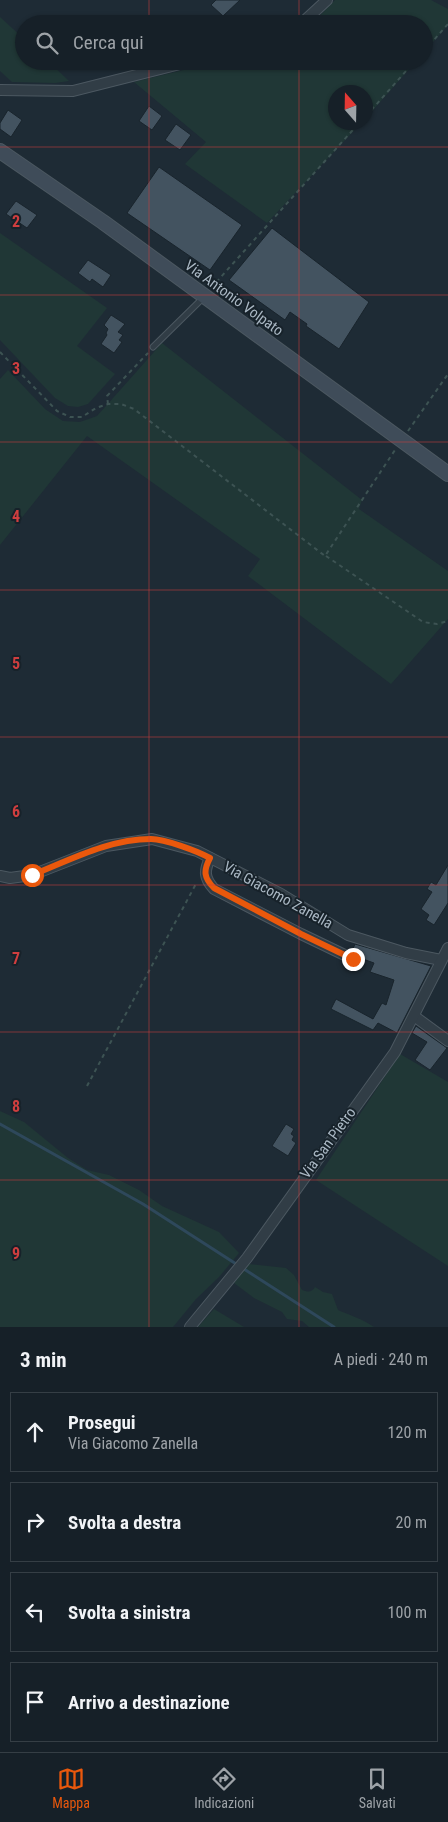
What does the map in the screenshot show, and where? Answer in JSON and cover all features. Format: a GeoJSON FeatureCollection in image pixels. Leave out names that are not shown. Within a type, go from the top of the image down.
{"type":"FeatureCollection","features":[{"type":"Feature","properties":{"kind":"street"},"geometry":{"type":"LineString","coordinates":[[311,15],[327,0]]}},
{"type":"Feature","properties":{"kind":"street"},"geometry":{"type":"LineString","coordinates":[[0,90],[73,91],[156,70]]}},
{"type":"Feature","properties":{"kind":"street","name":"Via Antonio Volpato"},"geometry":{"type":"LineString","coordinates":[[0,151],[103,222],[448,474]]}},
{"type":"Feature","properties":{"kind":"street","name":"Via Giacomo Zanella"},"geometry":{"type":"LineString","coordinates":[[0,876],[10,878],[32,875],[106,846],[152,839],[197,851],[281,894],[348,935],[406,953],[442,960]]}},
{"type":"Feature","properties":{"kind":"street"},"geometry":{"type":"LineString","coordinates":[[210,858],[204,868],[206,877],[214,888],[353,959]]}},
{"type":"Feature","properties":{"kind":"street","name":"Via San Pietro"},"geometry":{"type":"LineString","coordinates":[[190,1327],[247,1258],[395,1052],[448,948]]}},
{"type":"Feature","properties":{"kind":"street"},"geometry":{"type":"LineString","coordinates":[[414,1016],[448,1041]]}},
{"type":"Feature","properties":{"kind":"lane"},"geometry":{"type":"LineString","coordinates":[[153,347],[204,296]]}},
{"type":"Feature","properties":{"kind":"path"},"geometry":{"type":"LineString","coordinates":[[433,41],[448,24]]}},
{"type":"Feature","properties":{"kind":"path"},"geometry":{"type":"LineString","coordinates":[[373,108],[407,70]]}},
{"type":"Feature","properties":{"kind":"path"},"geometry":{"type":"LineString","coordinates":[[204,296],[353,130]]}},
{"type":"Feature","properties":{"kind":"path"},"geometry":{"type":"LineString","coordinates":[[108,404],[107,396],[153,347]]}},
{"type":"Feature","properties":{"kind":"path"},"geometry":{"type":"LineString","coordinates":[[0,352],[56,411],[70,417],[82,417],[96,408],[108,404],[121,404],[134,409],[325,556],[423,622],[437,624],[448,621]]}},
{"type":"Feature","properties":{"kind":"path"},"geometry":{"type":"LineString","coordinates":[[325,556],[401,440],[448,374]]}},
{"type":"Feature","properties":{"kind":"path"},"geometry":{"type":"LineString","coordinates":[[87,1086],[204,868]]}},
{"type":"Feature","properties":{"kind":"green space"},"geometry":{"type":"Polygon","coordinates":[[[335,0],[431,0],[448,9],[448,25],[433,42],[433,15],[321,15],[335,0]]]}},
{"type":"Feature","properties":{"kind":"green space"},"geometry":{"type":"Polygon","coordinates":[[[0,17],[15,31],[15,70],[57,70],[69,81],[55,83],[12,82],[0,71],[0,17]]]}},
{"type":"Feature","properties":{"kind":"green space"},"geometry":{"type":"Polygon","coordinates":[[[184,70],[408,70],[373,110],[373,85],[328,85],[328,130],[354,130],[267,223],[185,164],[206,142],[134,82],[184,70]]]}},
{"type":"Feature","properties":{"kind":"green space"},"geometry":{"type":"Polygon","coordinates":[[[0,233],[107,308],[77,346],[115,374],[88,404],[78,407],[68,406],[55,398],[0,340],[0,233]]]}},
{"type":"Feature","properties":{"kind":"green space"},"geometry":{"type":"Polygon","coordinates":[[[162,343],[362,500],[359,509],[448,571],[448,619],[391,684],[248,576],[260,559],[87,436],[0,545],[0,379],[8,370],[45,409],[63,421],[80,422],[97,416],[162,343]]]}},
{"type":"Feature","properties":{"kind":"green space"},"geometry":{"type":"Polygon","coordinates":[[[400,1054],[448,1082],[448,1266],[316,1180],[400,1054]]]}},
{"type":"Feature","properties":{"kind":"green space"},"geometry":{"type":"Polygon","coordinates":[[[0,1111],[24,1122],[68,1158],[87,1170],[109,1175],[139,1190],[162,1206],[219,1232],[239,1253],[173,1327],[0,1327],[0,1111]]]}},
{"type":"Feature","properties":{"kind":"green space"},"geometry":{"type":"Polygon","coordinates":[[[249,1264],[286,1268],[294,1275],[302,1290],[309,1292],[315,1287],[323,1292],[332,1294],[338,1310],[374,1327],[309,1327],[302,1321],[287,1319],[282,1312],[254,1298],[234,1283],[249,1264]]]}},
{"type":"Feature","properties":{"kind":"green space"},"geometry":{"type":"Polygon","coordinates":[[[214,1309],[244,1327],[198,1327],[214,1309]]]}},
{"type":"Feature","properties":{"kind":"building"},"geometry":{"type":"Polygon","coordinates":[[[216,0],[240,0],[224,15],[211,5],[216,0]]]}},
{"type":"Feature","properties":{"kind":"building"},"geometry":{"type":"Polygon","coordinates":[[[149,106],[162,116],[152,130],[139,121],[149,106]]]}},
{"type":"Feature","properties":{"kind":"building"},"geometry":{"type":"Polygon","coordinates":[[[8,110],[22,120],[11,137],[0,129],[0,123],[8,110]]]}},
{"type":"Feature","properties":{"kind":"building"},"geometry":{"type":"Polygon","coordinates":[[[176,124],[191,135],[180,150],[165,140],[176,124]]]}},
{"type":"Feature","properties":{"kind":"building"},"geometry":{"type":"Polygon","coordinates":[[[159,167],[242,225],[210,270],[127,213],[159,167]]]}},
{"type":"Feature","properties":{"kind":"building"},"geometry":{"type":"Polygon","coordinates":[[[16,201],[37,215],[27,228],[6,214],[16,201]]]}},
{"type":"Feature","properties":{"kind":"building"},"geometry":{"type":"Polygon","coordinates":[[[272,228],[369,302],[339,349],[306,326],[307,324],[290,312],[285,320],[229,280],[272,228]]]}},
{"type":"Feature","properties":{"kind":"building"},"geometry":{"type":"Polygon","coordinates":[[[88,260],[111,275],[103,287],[92,279],[90,282],[78,273],[88,260]]]}},
{"type":"Feature","properties":{"kind":"building"},"geometry":{"type":"Polygon","coordinates":[[[111,315],[125,324],[118,332],[123,335],[119,340],[122,342],[114,353],[101,344],[107,335],[108,329],[104,325],[111,315]]]}},
{"type":"Feature","properties":{"kind":"building"},"geometry":{"type":"Polygon","coordinates":[[[448,865],[448,903],[434,925],[426,920],[429,915],[421,909],[432,892],[427,889],[431,882],[436,885],[448,865]]]}},
{"type":"Feature","properties":{"kind":"building"},"geometry":{"type":"Polygon","coordinates":[[[355,944],[431,966],[397,1033],[378,1023],[373,1030],[331,1009],[336,999],[373,1019],[382,1003],[386,1005],[394,980],[370,972],[374,963],[360,958],[352,951],[355,944]]]}},
{"type":"Feature","properties":{"kind":"building"},"geometry":{"type":"Polygon","coordinates":[[[416,1026],[447,1048],[430,1070],[415,1060],[427,1042],[412,1033],[416,1026]]]}},
{"type":"Feature","properties":{"kind":"building"},"geometry":{"type":"Polygon","coordinates":[[[286,1124],[294,1129],[291,1134],[294,1136],[292,1140],[296,1143],[288,1156],[272,1146],[286,1124]]]}},
{"type":"Feature","properties":{"kind":"waterway"},"geometry":{"type":"LineString","coordinates":[[0,1124],[143,1204],[334,1327]]}},
{"type":"Feature","properties":{"kind":"route"},"geometry":{"type":"LineString","coordinates":[[32,875],[106,846],[152,839],[197,851],[210,858],[204,868],[206,877],[214,888],[324,946],[353,959]]}}]}
